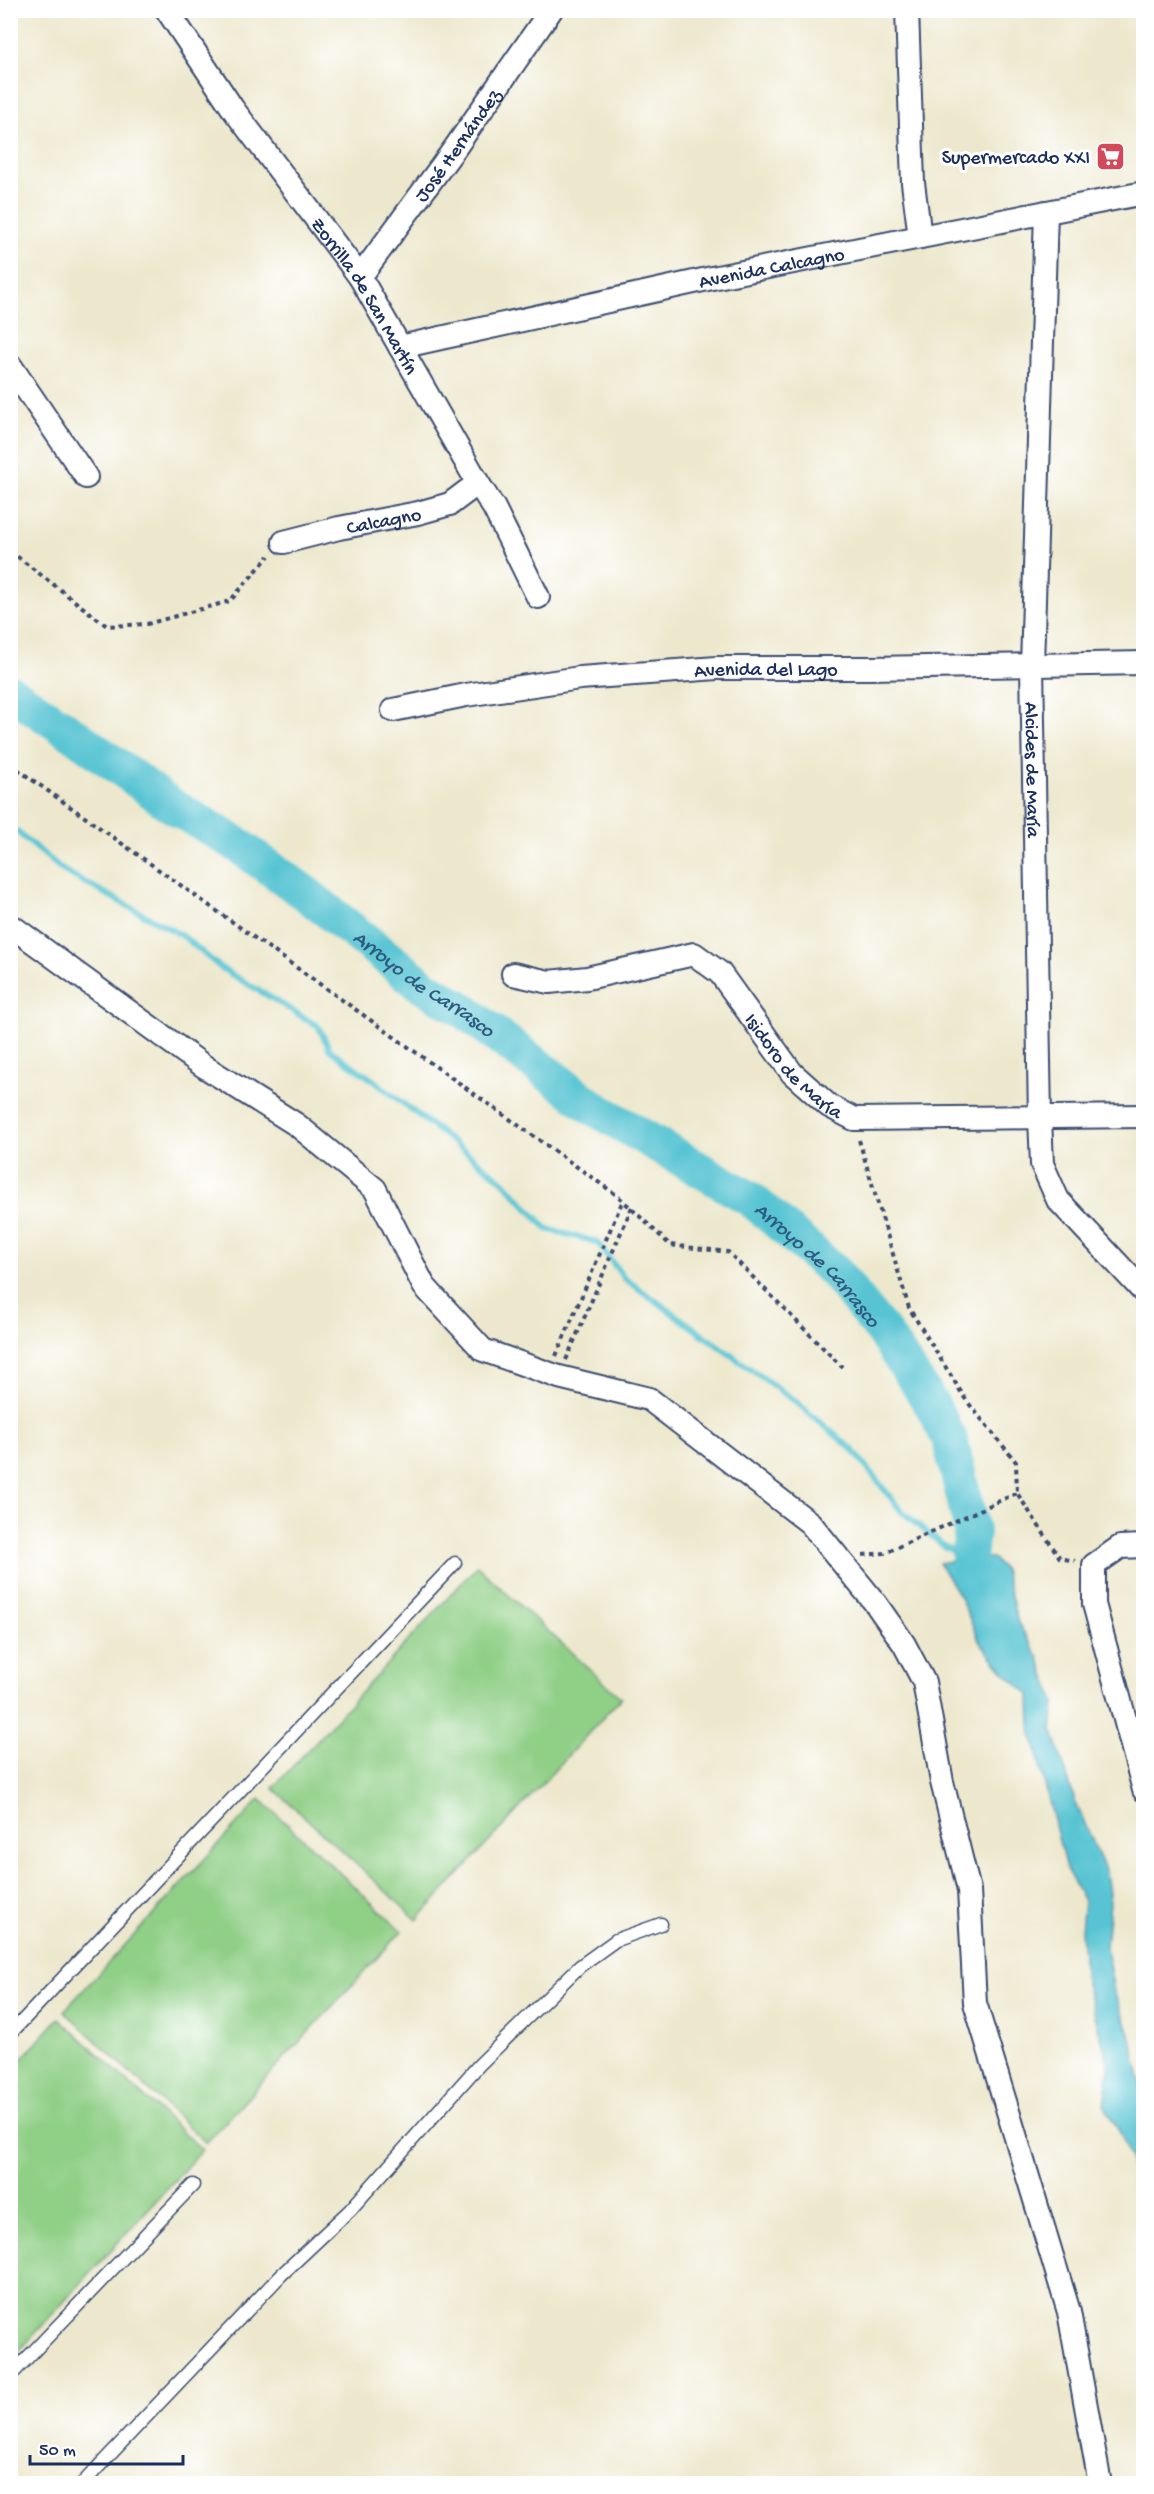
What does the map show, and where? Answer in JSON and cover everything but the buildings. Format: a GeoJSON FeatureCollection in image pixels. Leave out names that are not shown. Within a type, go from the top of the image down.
{"type":"FeatureCollection","features":[{"type":"Feature","properties":{"kind":"street","name":"Zorrilla de San Martín"},"geometry":{"type":"LineString","coordinates":[[167,10],[233,109],[360,277],[478,483],[495,508],[538,597]]}},
{"type":"Feature","properties":{"kind":"street","name":"José Hernández"},"geometry":{"type":"LineString","coordinates":[[360,277],[551,10]]}},
{"type":"Feature","properties":{"kind":"street"},"geometry":{"type":"LineString","coordinates":[[907,10],[913,183],[920,237]]}},
{"type":"Feature","properties":{"kind":"street","name":"Avenida Calcagno"},"geometry":{"type":"LineString","coordinates":[[400,347],[712,278],[1143,193]]}},
{"type":"Feature","properties":{"kind":"street","name":"Alcides de María"},"geometry":{"type":"LineString","coordinates":[[1046,212],[1032,666],[1042,1164],[1058,1200],[1143,1292]]}},
{"type":"Feature","properties":{"kind":"street"},"geometry":{"type":"LineString","coordinates":[[10,365],[86,477]]}},
{"type":"Feature","properties":{"kind":"street","name":"Calcagno"},"geometry":{"type":"LineString","coordinates":[[284,542],[450,504],[478,483]]}},
{"type":"Feature","properties":{"kind":"street","name":"Avenida del Lago"},"geometry":{"type":"LineString","coordinates":[[393,710],[466,695],[580,678],[717,668],[1143,663]]}},
{"type":"Feature","properties":{"kind":"street"},"geometry":{"type":"LineString","coordinates":[[10,925],[205,1067],[297,1125],[375,1189],[424,1286],[483,1350],[554,1375],[649,1399],[810,1523],[876,1604],[904,1644],[924,1682],[942,1782],[969,1890],[975,2003],[1069,2312],[1100,2484]]}},
{"type":"Feature","properties":{"kind":"street","name":"Isidoro de María"},"geometry":{"type":"LineString","coordinates":[[513,974],[549,982],[587,978],[693,954],[720,973],[792,1073],[829,1106],[854,1119],[1143,1116]]}},
{"type":"Feature","properties":{"kind":"street"},"geometry":{"type":"LineString","coordinates":[[1143,1546],[1120,1547],[1094,1565],[1094,1604],[1143,1790]]}},
{"type":"Feature","properties":{"kind":"lane"},"geometry":{"type":"LineString","coordinates":[[10,2034],[455,1563]]}},
{"type":"Feature","properties":{"kind":"lane"},"geometry":{"type":"LineString","coordinates":[[82,2484],[281,2275],[350,2210],[479,2065],[580,1966],[616,1940],[662,1924]]}},
{"type":"Feature","properties":{"kind":"lane"},"geometry":{"type":"LineString","coordinates":[[10,2376],[193,2185]]}},
{"type":"Feature","properties":{"kind":"path"},"geometry":{"type":"LineString","coordinates":[[10,551],[107,626],[147,624],[230,602],[267,557],[284,542]]}},
{"type":"Feature","properties":{"kind":"path"},"geometry":{"type":"LineString","coordinates":[[10,764],[623,1200],[670,1245],[728,1252],[842,1367]]}},
{"type":"Feature","properties":{"kind":"path"},"geometry":{"type":"LineString","coordinates":[[854,1119],[909,1308],[966,1400],[1016,1462],[1017,1493],[1060,1558],[1094,1565]]}},
{"type":"Feature","properties":{"kind":"path"},"geometry":{"type":"LineString","coordinates":[[554,1375],[571,1324],[623,1200]]}},
{"type":"Feature","properties":{"kind":"path"},"geometry":{"type":"LineString","coordinates":[[554,1375],[580,1327],[632,1207]]}},
{"type":"Feature","properties":{"kind":"path"},"geometry":{"type":"LineString","coordinates":[[885,1553],[1017,1493]]}},
{"type":"Feature","properties":{"kind":"green space"},"geometry":{"type":"Polygon","coordinates":[[[477,1566],[621,1698],[417,1920],[273,1788],[477,1566]]]}},
{"type":"Feature","properties":{"kind":"green space"},"geometry":{"type":"Polygon","coordinates":[[[260,1799],[402,1931],[206,2143],[64,2011],[260,1799]]]}},
{"type":"Feature","properties":{"kind":"green space"},"geometry":{"type":"Polygon","coordinates":[[[59,2018],[202,2150],[11,2360],[11,2071],[59,2018]]]}},
{"type":"Feature","properties":{"kind":"water"},"geometry":{"type":"Polygon","coordinates":[[[968,1558],[992,1558],[1004,1570],[1018,1623],[1038,1656],[1055,1702],[1052,1729],[1075,1801],[1106,1872],[1110,1902],[1106,1947],[1114,1992],[1130,2034],[1143,2092],[1143,2220],[1134,2187],[1130,2157],[1122,2136],[1104,2105],[1109,2066],[1084,1976],[1081,1929],[1084,1901],[1066,1869],[1031,1729],[1030,1695],[1005,1673],[980,1642],[960,1597],[939,1563],[968,1558]]]}},
{"type":"Feature","properties":{"kind":"waterway","name":"Arroyo de Carrasco"},"geometry":{"type":"LineString","coordinates":[[10,692],[76,736],[171,805],[235,843],[305,893],[423,986],[462,1009],[594,1108],[752,1200],[835,1272],[884,1333],[932,1405],[950,1440],[972,1531],[970,1570],[986,1605]]}},
{"type":"Feature","properties":{"kind":"waterway"},"geometry":{"type":"LineString","coordinates":[[10,826],[64,871],[183,936],[221,968],[318,1026],[330,1050],[373,1080],[503,1181],[547,1229],[597,1242],[624,1278],[795,1401],[853,1450],[902,1512],[945,1547],[969,1558]]}},
{"type":"Feature","properties":{"kind":"place","name":"Supermercado XXI"},"geometry":{"type":"Point","coordinates":[1111,156]}}]}
